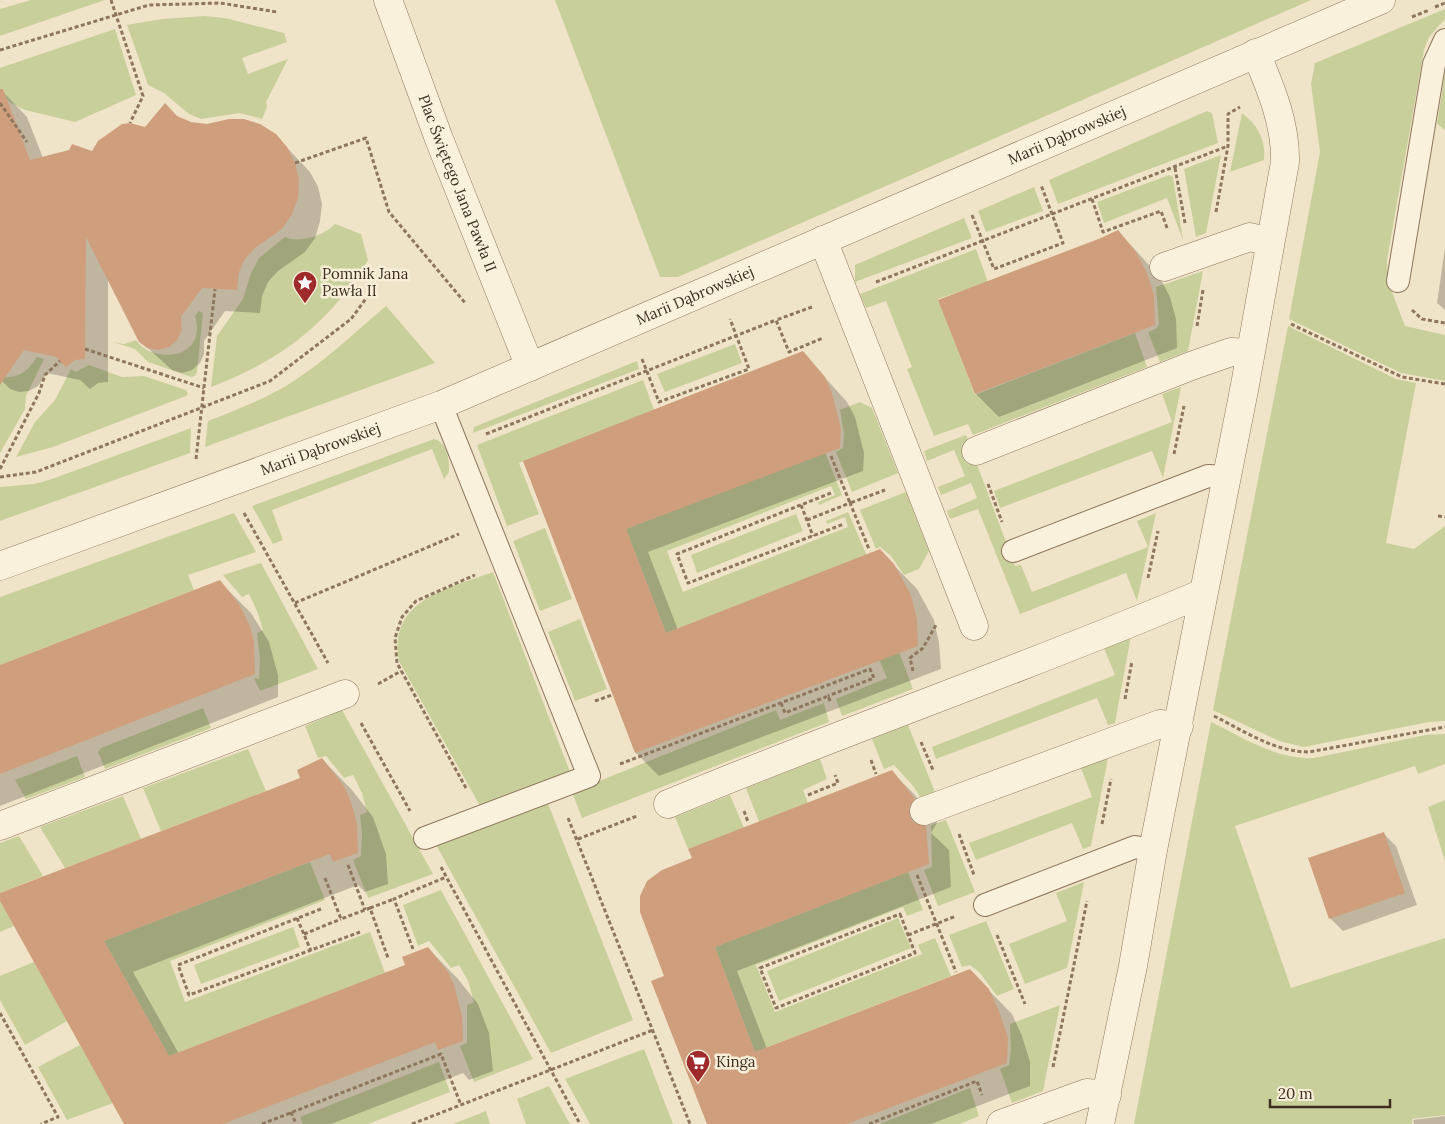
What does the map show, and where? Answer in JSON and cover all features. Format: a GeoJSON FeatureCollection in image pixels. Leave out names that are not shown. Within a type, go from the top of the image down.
{"type":"FeatureCollection","features":[{"type":"Feature","properties":{"kind":"street","name":"Plac Świętego Jana Pawła II"},"geometry":{"type":"LineString","coordinates":[[388,0],[439,139],[530,367]]}},
{"type":"Feature","properties":{"kind":"street","name":"Marii Dąbrowskiej"},"geometry":{"type":"LineString","coordinates":[[0,566],[441,405],[1381,0]]}},
{"type":"Feature","properties":{"kind":"street"},"geometry":{"type":"LineString","coordinates":[[1100,1124],[1179,726],[1285,162],[1286,141],[1271,90],[1256,53]]}},
{"type":"Feature","properties":{"kind":"street"},"geometry":{"type":"LineString","coordinates":[[1178,262],[1250,237],[1270,242]]}},
{"type":"Feature","properties":{"kind":"street"},"geometry":{"type":"LineString","coordinates":[[823,240],[974,626]]}},
{"type":"Feature","properties":{"kind":"street"},"geometry":{"type":"LineString","coordinates":[[976,451],[1191,366],[1231,352],[1250,353]]}},
{"type":"Feature","properties":{"kind":"street"},"geometry":{"type":"LineString","coordinates":[[668,804],[1139,620],[1203,593]]}},
{"type":"Feature","properties":{"kind":"street"},"geometry":{"type":"LineString","coordinates":[[0,826],[346,694]]}},
{"type":"Feature","properties":{"kind":"street"},"geometry":{"type":"LineString","coordinates":[[935,806],[1160,724],[1179,726]]}},
{"type":"Feature","properties":{"kind":"street"},"geometry":{"type":"LineString","coordinates":[[1001,1124],[1088,1093],[1107,1095]]}},
{"type":"Feature","properties":{"kind":"lane"},"geometry":{"type":"LineString","coordinates":[[1398,281],[1434,64],[1445,40]]}},
{"type":"Feature","properties":{"kind":"lane"},"geometry":{"type":"LineString","coordinates":[[425,838],[589,776],[441,405]]}},
{"type":"Feature","properties":{"kind":"lane"},"geometry":{"type":"LineString","coordinates":[[1012,551],[1208,476],[1226,478]]}},
{"type":"Feature","properties":{"kind":"lane"},"geometry":{"type":"LineString","coordinates":[[985,905],[1135,848],[1153,850]]}},
{"type":"Feature","properties":{"kind":"path"},"geometry":{"type":"LineString","coordinates":[[111,0],[143,96],[130,123]]}},
{"type":"Feature","properties":{"kind":"path"},"geometry":{"type":"LineString","coordinates":[[0,50],[149,5],[220,3],[278,12]]}},
{"type":"Feature","properties":{"kind":"path"},"geometry":{"type":"LineString","coordinates":[[1408,19],[1445,3]]}},
{"type":"Feature","properties":{"kind":"path"},"geometry":{"type":"LineString","coordinates":[[0,103],[27,142]]}},
{"type":"Feature","properties":{"kind":"path"},"geometry":{"type":"LineString","coordinates":[[295,163],[366,138],[389,212],[470,310]]}},
{"type":"Feature","properties":{"kind":"path"},"geometry":{"type":"LineString","coordinates":[[457,446],[776,320],[1228,146]]}},
{"type":"Feature","properties":{"kind":"path"},"geometry":{"type":"LineString","coordinates":[[1175,168],[1178,262]]}},
{"type":"Feature","properties":{"kind":"path"},"geometry":{"type":"LineString","coordinates":[[972,214],[994,269],[1063,243],[1040,184]]}},
{"type":"Feature","properties":{"kind":"path"},"geometry":{"type":"LineString","coordinates":[[1092,199],[1103,232],[1161,211],[1178,262]]}},
{"type":"Feature","properties":{"kind":"path"},"geometry":{"type":"LineString","coordinates":[[0,477],[36,472],[270,381],[351,318],[375,286]]}},
{"type":"Feature","properties":{"kind":"path"},"geometry":{"type":"LineString","coordinates":[[196,460],[215,289]]}},
{"type":"Feature","properties":{"kind":"path"},"geometry":{"type":"LineString","coordinates":[[642,359],[659,402],[749,369],[730,319]]}},
{"type":"Feature","properties":{"kind":"path"},"geometry":{"type":"LineString","coordinates":[[776,320],[789,352],[856,325]]}},
{"type":"Feature","properties":{"kind":"path"},"geometry":{"type":"LineString","coordinates":[[1287,322],[1402,377],[1445,384]]}},
{"type":"Feature","properties":{"kind":"path"},"geometry":{"type":"LineString","coordinates":[[85,349],[204,388]]}},
{"type":"Feature","properties":{"kind":"path"},"geometry":{"type":"LineString","coordinates":[[0,469],[39,393],[45,375],[60,361]]}},
{"type":"Feature","properties":{"kind":"path"},"geometry":{"type":"LineString","coordinates":[[976,451],[1012,551]]}},
{"type":"Feature","properties":{"kind":"path"},"geometry":{"type":"LineString","coordinates":[[831,456],[869,549]]}},
{"type":"Feature","properties":{"kind":"path"},"geometry":{"type":"LineString","coordinates":[[807,520],[916,478]]}},
{"type":"Feature","properties":{"kind":"path"},"geometry":{"type":"LineString","coordinates":[[228,484],[346,694],[580,1124]]}},
{"type":"Feature","properties":{"kind":"path"},"geometry":{"type":"LineString","coordinates":[[831,493],[677,554],[688,583],[844,524]]}},
{"type":"Feature","properties":{"kind":"path"},"geometry":{"type":"LineString","coordinates":[[801,505],[813,536]]}},
{"type":"Feature","properties":{"kind":"path"},"geometry":{"type":"LineString","coordinates":[[1438,516],[1445,517]]}},
{"type":"Feature","properties":{"kind":"path"},"geometry":{"type":"LineString","coordinates":[[296,604],[487,522]]}},
{"type":"Feature","properties":{"kind":"path"},"geometry":{"type":"LineString","coordinates":[[468,791],[402,671],[394,650],[395,638],[402,617],[409,608],[424,596],[481,572]]}},
{"type":"Feature","properties":{"kind":"path"},"geometry":{"type":"LineString","coordinates":[[910,662],[910,658],[923,648],[931,637],[936,624],[936,617]]}},
{"type":"Feature","properties":{"kind":"path"},"geometry":{"type":"LineString","coordinates":[[589,776],[870,669],[874,678],[828,696]]}},
{"type":"Feature","properties":{"kind":"path"},"geometry":{"type":"LineString","coordinates":[[385,680],[402,671]]}},
{"type":"Feature","properties":{"kind":"path"},"geometry":{"type":"LineString","coordinates":[[908,709],[935,806],[985,905],[1025,1004]]}},
{"type":"Feature","properties":{"kind":"path"},"geometry":{"type":"LineString","coordinates":[[1213,716],[1280,748],[1295,752],[1309,752],[1445,727]]}},
{"type":"Feature","properties":{"kind":"path"},"geometry":{"type":"LineString","coordinates":[[578,839],[668,804]]}},
{"type":"Feature","properties":{"kind":"path"},"geometry":{"type":"LineString","coordinates":[[570,821],[690,1124]]}},
{"type":"Feature","properties":{"kind":"path"},"geometry":{"type":"LineString","coordinates":[[348,865],[365,910]]}},
{"type":"Feature","properties":{"kind":"path"},"geometry":{"type":"LineString","coordinates":[[917,875],[956,972]]}},
{"type":"Feature","properties":{"kind":"path"},"geometry":{"type":"LineString","coordinates":[[304,934],[446,877]]}},
{"type":"Feature","properties":{"kind":"path"},"geometry":{"type":"LineString","coordinates":[[325,878],[342,919]]}},
{"type":"Feature","properties":{"kind":"path"},"geometry":{"type":"LineString","coordinates":[[394,899],[413,949]]}},
{"type":"Feature","properties":{"kind":"path"},"geometry":{"type":"LineString","coordinates":[[370,908],[388,958]]}},
{"type":"Feature","properties":{"kind":"path"},"geometry":{"type":"LineString","coordinates":[[320,909],[178,965],[189,995],[360,932]]}},
{"type":"Feature","properties":{"kind":"path"},"geometry":{"type":"LineString","coordinates":[[900,914],[908,935],[915,953],[776,1008],[760,968],[900,914]]}},
{"type":"Feature","properties":{"kind":"path"},"geometry":{"type":"LineString","coordinates":[[297,918],[311,951]]}},
{"type":"Feature","properties":{"kind":"path"},"geometry":{"type":"LineString","coordinates":[[908,935],[936,924]]}},
{"type":"Feature","properties":{"kind":"path"},"geometry":{"type":"LineString","coordinates":[[0,1013],[58,1118],[41,1124]]}},
{"type":"Feature","properties":{"kind":"path"},"geometry":{"type":"LineString","coordinates":[[412,1124],[652,1030]]}},
{"type":"Feature","properties":{"kind":"path"},"geometry":{"type":"LineString","coordinates":[[262,1124],[441,1054],[461,1105]]}},
{"type":"Feature","properties":{"kind":"path"},"geometry":{"type":"LineString","coordinates":[[869,1124],[977,1081]]}},
{"type":"Feature","properties":{"kind":"path"},"geometry":{"type":"LineString","coordinates":[[291,1112],[296,1124]]}},
{"type":"Feature","properties":{"kind":"green space"},"geometry":{"type":"Polygon","coordinates":[[[31,0],[105,0],[0,36],[0,9],[31,0]]]}},
{"type":"Feature","properties":{"kind":"green space"},"geometry":{"type":"Polygon","coordinates":[[[555,0],[1311,0],[678,277],[660,277],[555,0]]]}},
{"type":"Feature","properties":{"kind":"green space"},"geometry":{"type":"Polygon","coordinates":[[[1445,9],[1445,19],[1429,37],[1424,50],[1387,260],[1388,282],[1405,326],[1445,335],[1445,381],[1401,373],[1289,319],[1320,152],[1311,84],[1315,63],[1445,9]]]}},
{"type":"Feature","properties":{"kind":"green space"},"geometry":{"type":"Polygon","coordinates":[[[205,16],[225,18],[284,33],[287,42],[242,58],[248,74],[288,59],[266,102],[267,107],[262,119],[240,113],[201,119],[189,114],[164,93],[148,85],[127,25],[162,19],[205,16]]]}},
{"type":"Feature","properties":{"kind":"green space"},"geometry":{"type":"Polygon","coordinates":[[[115,29],[136,95],[75,122],[25,110],[11,103],[0,93],[0,68],[115,29]]]}},
{"type":"Feature","properties":{"kind":"green space"},"geometry":{"type":"Polygon","coordinates":[[[1445,71],[1445,130],[1437,124],[1445,71]]]}},
{"type":"Feature","properties":{"kind":"green space"},"geometry":{"type":"Polygon","coordinates":[[[1207,111],[1212,113],[1218,143],[1058,204],[1049,180],[1207,111]]]}},
{"type":"Feature","properties":{"kind":"green space"},"geometry":{"type":"Polygon","coordinates":[[[1242,113],[1257,128],[1260,134],[1264,146],[1264,160],[1230,172],[1242,113]]]}},
{"type":"Feature","properties":{"kind":"green space"},"geometry":{"type":"Polygon","coordinates":[[[1221,155],[1206,233],[1196,237],[1184,169],[1221,155]]]}},
{"type":"Feature","properties":{"kind":"green space"},"geometry":{"type":"Polygon","coordinates":[[[1169,175],[1173,177],[1183,240],[1167,198],[1104,223],[1097,202],[1169,175]]]}},
{"type":"Feature","properties":{"kind":"green space"},"geometry":{"type":"Polygon","coordinates":[[[1034,187],[1043,211],[986,232],[978,211],[1034,187]]]}},
{"type":"Feature","properties":{"kind":"green space"},"geometry":{"type":"Polygon","coordinates":[[[964,218],[972,238],[855,282],[855,265],[964,218]]]}},
{"type":"Feature","properties":{"kind":"green space"},"geometry":{"type":"Polygon","coordinates":[[[335,224],[361,234],[368,260],[353,282],[320,321],[281,352],[236,377],[211,387],[217,336],[243,299],[251,273],[259,258],[285,237],[304,239],[312,237],[325,232],[335,224]]]}},
{"type":"Feature","properties":{"kind":"green space"},"geometry":{"type":"Polygon","coordinates":[[[976,249],[988,282],[938,299],[975,395],[1135,333],[1147,367],[973,435],[968,424],[934,436],[907,369],[912,367],[886,301],[866,308],[860,294],[976,249]]]}},
{"type":"Feature","properties":{"kind":"green space"},"geometry":{"type":"Polygon","coordinates":[[[1203,271],[1188,351],[1160,362],[1148,332],[1157,328],[1159,324],[1156,287],[1203,271]]]}},
{"type":"Feature","properties":{"kind":"green space"},"geometry":{"type":"Polygon","coordinates":[[[386,306],[435,363],[205,447],[208,421],[248,405],[286,386],[325,358],[386,306]]]}},
{"type":"Feature","properties":{"kind":"green space"},"geometry":{"type":"Polygon","coordinates":[[[199,311],[203,313],[195,376],[191,377],[148,362],[135,349],[113,342],[124,344],[136,340],[143,347],[153,352],[164,355],[176,354],[186,350],[193,342],[197,331],[195,316],[199,311]]]}},
{"type":"Feature","properties":{"kind":"green space"},"geometry":{"type":"Polygon","coordinates":[[[1288,326],[1396,379],[1416,383],[1386,543],[1414,549],[1445,526],[1445,721],[1429,722],[1304,747],[1279,741],[1213,710],[1288,326]]]}},
{"type":"Feature","properties":{"kind":"green space"},"geometry":{"type":"Polygon","coordinates":[[[735,344],[742,363],[665,392],[657,374],[735,344]]]}},
{"type":"Feature","properties":{"kind":"green space"},"geometry":{"type":"Polygon","coordinates":[[[37,357],[44,359],[26,396],[25,409],[0,453],[0,376],[17,376],[26,370],[37,357]]]}},
{"type":"Feature","properties":{"kind":"green space"},"geometry":{"type":"Polygon","coordinates":[[[637,361],[639,369],[473,433],[474,427],[637,361]]]}},
{"type":"Feature","properties":{"kind":"green space"},"geometry":{"type":"Polygon","coordinates":[[[89,365],[122,377],[144,376],[186,390],[188,394],[53,447],[16,457],[35,422],[55,400],[71,369],[76,372],[89,365]]]}},
{"type":"Feature","properties":{"kind":"green space"},"geometry":{"type":"Polygon","coordinates":[[[643,380],[654,410],[519,463],[539,514],[507,526],[477,445],[643,380]]]}},
{"type":"Feature","properties":{"kind":"green space"},"geometry":{"type":"Polygon","coordinates":[[[1181,387],[1163,478],[1152,451],[1000,508],[994,491],[1172,422],[1162,394],[1181,387]]]}},
{"type":"Feature","properties":{"kind":"green space"},"geometry":{"type":"Polygon","coordinates":[[[860,402],[872,408],[898,473],[852,492],[836,452],[843,448],[844,434],[840,410],[860,402]]]}},
{"type":"Feature","properties":{"kind":"green space"},"geometry":{"type":"Polygon","coordinates":[[[191,428],[190,453],[0,521],[0,487],[34,484],[52,479],[191,428]]]}},
{"type":"Feature","properties":{"kind":"green space"},"geometry":{"type":"Polygon","coordinates":[[[966,435],[1015,566],[1021,565],[1032,592],[1148,547],[1137,521],[1156,513],[1137,601],[1126,573],[1020,614],[978,509],[950,519],[947,511],[977,498],[971,483],[941,495],[938,487],[965,476],[954,450],[927,461],[924,451],[966,435]]]}},
{"type":"Feature","properties":{"kind":"green space"},"geometry":{"type":"Polygon","coordinates":[[[434,439],[442,444],[447,452],[449,472],[444,479],[432,449],[272,510],[283,540],[273,544],[252,506],[434,439]]]}},
{"type":"Feature","properties":{"kind":"green space"},"geometry":{"type":"Polygon","coordinates":[[[825,452],[842,495],[819,505],[818,502],[835,495],[831,486],[667,551],[683,592],[848,527],[845,517],[827,524],[826,521],[848,512],[867,556],[666,633],[626,529],[825,452]]]}},
{"type":"Feature","properties":{"kind":"green space"},"geometry":{"type":"Polygon","coordinates":[[[906,492],[929,551],[919,569],[904,575],[891,556],[880,547],[876,549],[860,510],[906,492]]]}},
{"type":"Feature","properties":{"kind":"green space"},"geometry":{"type":"Polygon","coordinates":[[[234,513],[256,552],[188,575],[194,590],[0,665],[0,597],[234,513]]]}},
{"type":"Feature","properties":{"kind":"green space"},"geometry":{"type":"Polygon","coordinates":[[[796,514],[803,531],[697,573],[691,555],[796,514]]]}},
{"type":"Feature","properties":{"kind":"green space"},"geometry":{"type":"Polygon","coordinates":[[[545,528],[572,599],[540,611],[513,541],[545,528]]]}},
{"type":"Feature","properties":{"kind":"green space"},"geometry":{"type":"Polygon","coordinates":[[[261,563],[318,669],[260,691],[254,678],[259,679],[260,660],[257,633],[263,630],[257,611],[249,594],[242,597],[223,575],[261,563]]]}},
{"type":"Feature","properties":{"kind":"green space"},"geometry":{"type":"Polygon","coordinates":[[[493,572],[570,772],[480,806],[399,661],[398,640],[403,623],[412,610],[425,600],[458,584],[493,572]]]}},
{"type":"Feature","properties":{"kind":"green space"},"geometry":{"type":"Polygon","coordinates":[[[580,619],[607,689],[575,701],[548,632],[580,619]]]}},
{"type":"Feature","properties":{"kind":"green space"},"geometry":{"type":"Polygon","coordinates":[[[1131,636],[1115,723],[1108,725],[1097,698],[936,759],[932,747],[1115,675],[1104,648],[1131,636]]]}},
{"type":"Feature","properties":{"kind":"green space"},"geometry":{"type":"Polygon","coordinates":[[[899,652],[913,689],[842,716],[836,699],[887,678],[879,659],[899,652]]]}},
{"type":"Feature","properties":{"kind":"green space"},"geometry":{"type":"Polygon","coordinates":[[[824,703],[829,722],[582,818],[572,792],[776,710],[780,720],[824,703]]]}},
{"type":"Feature","properties":{"kind":"green space"},"geometry":{"type":"Polygon","coordinates":[[[203,708],[211,728],[105,769],[98,752],[101,748],[203,708]]]}},
{"type":"Feature","properties":{"kind":"green space"},"geometry":{"type":"Polygon","coordinates":[[[342,710],[433,874],[368,898],[353,860],[361,856],[362,833],[360,815],[367,812],[362,793],[353,775],[344,778],[326,756],[318,758],[305,726],[342,710]]]}},
{"type":"Feature","properties":{"kind":"green space"},"geometry":{"type":"Polygon","coordinates":[[[1211,722],[1261,747],[1300,758],[1314,758],[1426,735],[1445,734],[1445,764],[1418,774],[1415,766],[1235,826],[1291,988],[1445,938],[1445,1115],[1412,1119],[1412,1124],[1134,1124],[1211,722]]]}},
{"type":"Feature","properties":{"kind":"green space"},"geometry":{"type":"Polygon","coordinates":[[[908,725],[935,792],[920,797],[914,787],[894,765],[884,769],[872,739],[908,725]]]}},
{"type":"Feature","properties":{"kind":"green space"},"geometry":{"type":"Polygon","coordinates":[[[248,749],[266,791],[161,831],[143,788],[248,749]]]}},
{"type":"Feature","properties":{"kind":"green space"},"geometry":{"type":"Polygon","coordinates":[[[77,756],[85,777],[26,799],[15,780],[77,756]]]}},
{"type":"Feature","properties":{"kind":"green space"},"geometry":{"type":"Polygon","coordinates":[[[1108,758],[1091,846],[1083,849],[1072,823],[976,860],[969,843],[1092,797],[1081,768],[1108,758]]]}},
{"type":"Feature","properties":{"kind":"green space"},"geometry":{"type":"Polygon","coordinates":[[[820,759],[827,779],[803,790],[808,803],[759,822],[746,788],[820,759]]]}},
{"type":"Feature","properties":{"kind":"green space"},"geometry":{"type":"Polygon","coordinates":[[[730,795],[744,828],[688,849],[675,817],[730,795]]]}},
{"type":"Feature","properties":{"kind":"green space"},"geometry":{"type":"Polygon","coordinates":[[[123,796],[141,839],[65,868],[40,827],[123,796]]]}},
{"type":"Feature","properties":{"kind":"green space"},"geometry":{"type":"Polygon","coordinates":[[[1445,800],[1445,861],[1428,807],[1445,800]]]}},
{"type":"Feature","properties":{"kind":"green space"},"geometry":{"type":"Polygon","coordinates":[[[547,801],[633,1020],[551,1053],[435,843],[547,801]]]}},
{"type":"Feature","properties":{"kind":"green space"},"geometry":{"type":"Polygon","coordinates":[[[946,820],[975,892],[938,906],[924,870],[932,867],[931,825],[946,820]]]}},
{"type":"Feature","properties":{"kind":"green space"},"geometry":{"type":"Polygon","coordinates":[[[19,836],[43,876],[0,893],[0,843],[19,836]]]}},
{"type":"Feature","properties":{"kind":"green space"},"geometry":{"type":"Polygon","coordinates":[[[310,862],[325,900],[170,961],[185,1002],[370,932],[385,973],[169,1056],[104,941],[310,862]]]}},
{"type":"Feature","properties":{"kind":"green space"},"geometry":{"type":"Polygon","coordinates":[[[908,872],[923,910],[907,916],[903,907],[756,965],[775,1012],[922,954],[918,945],[935,938],[951,976],[755,1052],[715,947],[908,872]]]}},
{"type":"Feature","properties":{"kind":"green space"},"geometry":{"type":"Polygon","coordinates":[[[1084,882],[1067,968],[1025,984],[1009,944],[1067,921],[1056,893],[1084,882]]]}},
{"type":"Feature","properties":{"kind":"green space"},"geometry":{"type":"Polygon","coordinates":[[[441,890],[533,1059],[474,1082],[460,1046],[467,1043],[467,1005],[474,1002],[468,981],[459,965],[451,968],[429,941],[418,946],[403,905],[441,890]]]}},
{"type":"Feature","properties":{"kind":"green space"},"geometry":{"type":"Polygon","coordinates":[[[0,901],[14,926],[0,932],[0,901]]]}},
{"type":"Feature","properties":{"kind":"green space"},"geometry":{"type":"Polygon","coordinates":[[[898,918],[911,948],[779,1001],[767,971],[898,918]]]}},
{"type":"Feature","properties":{"kind":"green space"},"geometry":{"type":"Polygon","coordinates":[[[986,921],[1014,989],[997,996],[980,973],[970,965],[962,967],[949,935],[986,921]]]}},
{"type":"Feature","properties":{"kind":"green space"},"geometry":{"type":"Polygon","coordinates":[[[293,927],[300,947],[201,984],[194,965],[293,927]]]}},
{"type":"Feature","properties":{"kind":"green space"},"geometry":{"type":"Polygon","coordinates":[[[34,962],[67,1021],[25,1045],[0,1000],[0,976],[34,962]]]}},
{"type":"Feature","properties":{"kind":"green space"},"geometry":{"type":"Polygon","coordinates":[[[1060,1005],[1043,1091],[1012,1103],[1000,1069],[1009,1065],[1011,1050],[1010,1024],[1060,1005]]]}},
{"type":"Feature","properties":{"kind":"green space"},"geometry":{"type":"Polygon","coordinates":[[[80,1045],[113,1103],[67,1120],[38,1067],[80,1045]]]}},
{"type":"Feature","properties":{"kind":"green space"},"geometry":{"type":"Polygon","coordinates":[[[644,1049],[673,1124],[590,1124],[565,1079],[644,1049]]]}},
{"type":"Feature","properties":{"kind":"green space"},"geometry":{"type":"Polygon","coordinates":[[[439,1062],[450,1092],[368,1124],[303,1124],[300,1117],[439,1062]]]}},
{"type":"Feature","properties":{"kind":"green space"},"geometry":{"type":"Polygon","coordinates":[[[549,1086],[570,1124],[526,1124],[517,1099],[549,1086]]]}},
{"type":"Feature","properties":{"kind":"green space"},"geometry":{"type":"Polygon","coordinates":[[[970,1088],[979,1116],[960,1124],[880,1124],[970,1088]]]}},
{"type":"Feature","properties":{"kind":"green space"},"geometry":{"type":"Polygon","coordinates":[[[486,1111],[490,1124],[453,1124],[486,1111]]]}},
{"type":"Feature","properties":{"kind":"building"},"geometry":{"type":"Polygon","coordinates":[[[0,89],[3,89],[30,160],[69,150],[72,144],[92,151],[98,141],[122,124],[130,123],[145,127],[165,103],[177,116],[191,122],[207,124],[229,119],[244,119],[260,124],[276,134],[287,147],[295,163],[299,180],[298,198],[292,214],[282,229],[255,248],[245,259],[239,272],[237,290],[202,288],[181,317],[182,330],[177,340],[169,347],[158,350],[147,348],[139,342],[86,237],[85,359],[75,360],[66,367],[56,357],[24,350],[0,385],[0,89]]]}},
{"type":"Feature","properties":{"kind":"building"},"geometry":{"type":"Polygon","coordinates":[[[1118,230],[1136,252],[1147,273],[1154,295],[1155,325],[975,394],[938,300],[1118,230]]]}},
{"type":"Feature","properties":{"kind":"building"},"geometry":{"type":"Polygon","coordinates":[[[803,351],[825,377],[832,393],[841,429],[840,448],[626,529],[666,633],[880,549],[894,564],[911,595],[917,619],[918,646],[635,753],[523,461],[803,351]]]}},
{"type":"Feature","properties":{"kind":"building"},"geometry":{"type":"Polygon","coordinates":[[[220,580],[239,604],[250,626],[254,642],[255,674],[0,774],[0,665],[220,580]]]}},
{"type":"Feature","properties":{"kind":"building"},"geometry":{"type":"Polygon","coordinates":[[[322,758],[344,786],[351,802],[357,823],[358,853],[333,862],[330,854],[104,941],[169,1056],[405,965],[402,957],[428,947],[448,972],[454,985],[462,1016],[463,1041],[438,1050],[435,1042],[223,1124],[124,1124],[0,901],[0,893],[300,778],[297,770],[322,758]]]}},
{"type":"Feature","properties":{"kind":"building"},"geometry":{"type":"Polygon","coordinates":[[[892,770],[915,799],[909,808],[910,817],[914,823],[926,826],[929,864],[715,947],[755,1052],[970,969],[989,989],[999,1011],[1008,1038],[1007,1063],[847,1124],[707,1124],[651,981],[664,976],[640,912],[640,896],[647,881],[662,870],[692,858],[688,849],[892,770]]]}},
{"type":"Feature","properties":{"kind":"building"},"geometry":{"type":"Polygon","coordinates":[[[1384,832],[1405,893],[1329,919],[1308,858],[1384,832]]]}},
{"type":"Feature","properties":{"kind":"place","name":"Pomnik Jana Pawła II"},"geometry":{"type":"Point","coordinates":[305,304]}},
{"type":"Feature","properties":{"kind":"place","name":"Kinga"},"geometry":{"type":"Point","coordinates":[698,1083]}}]}
